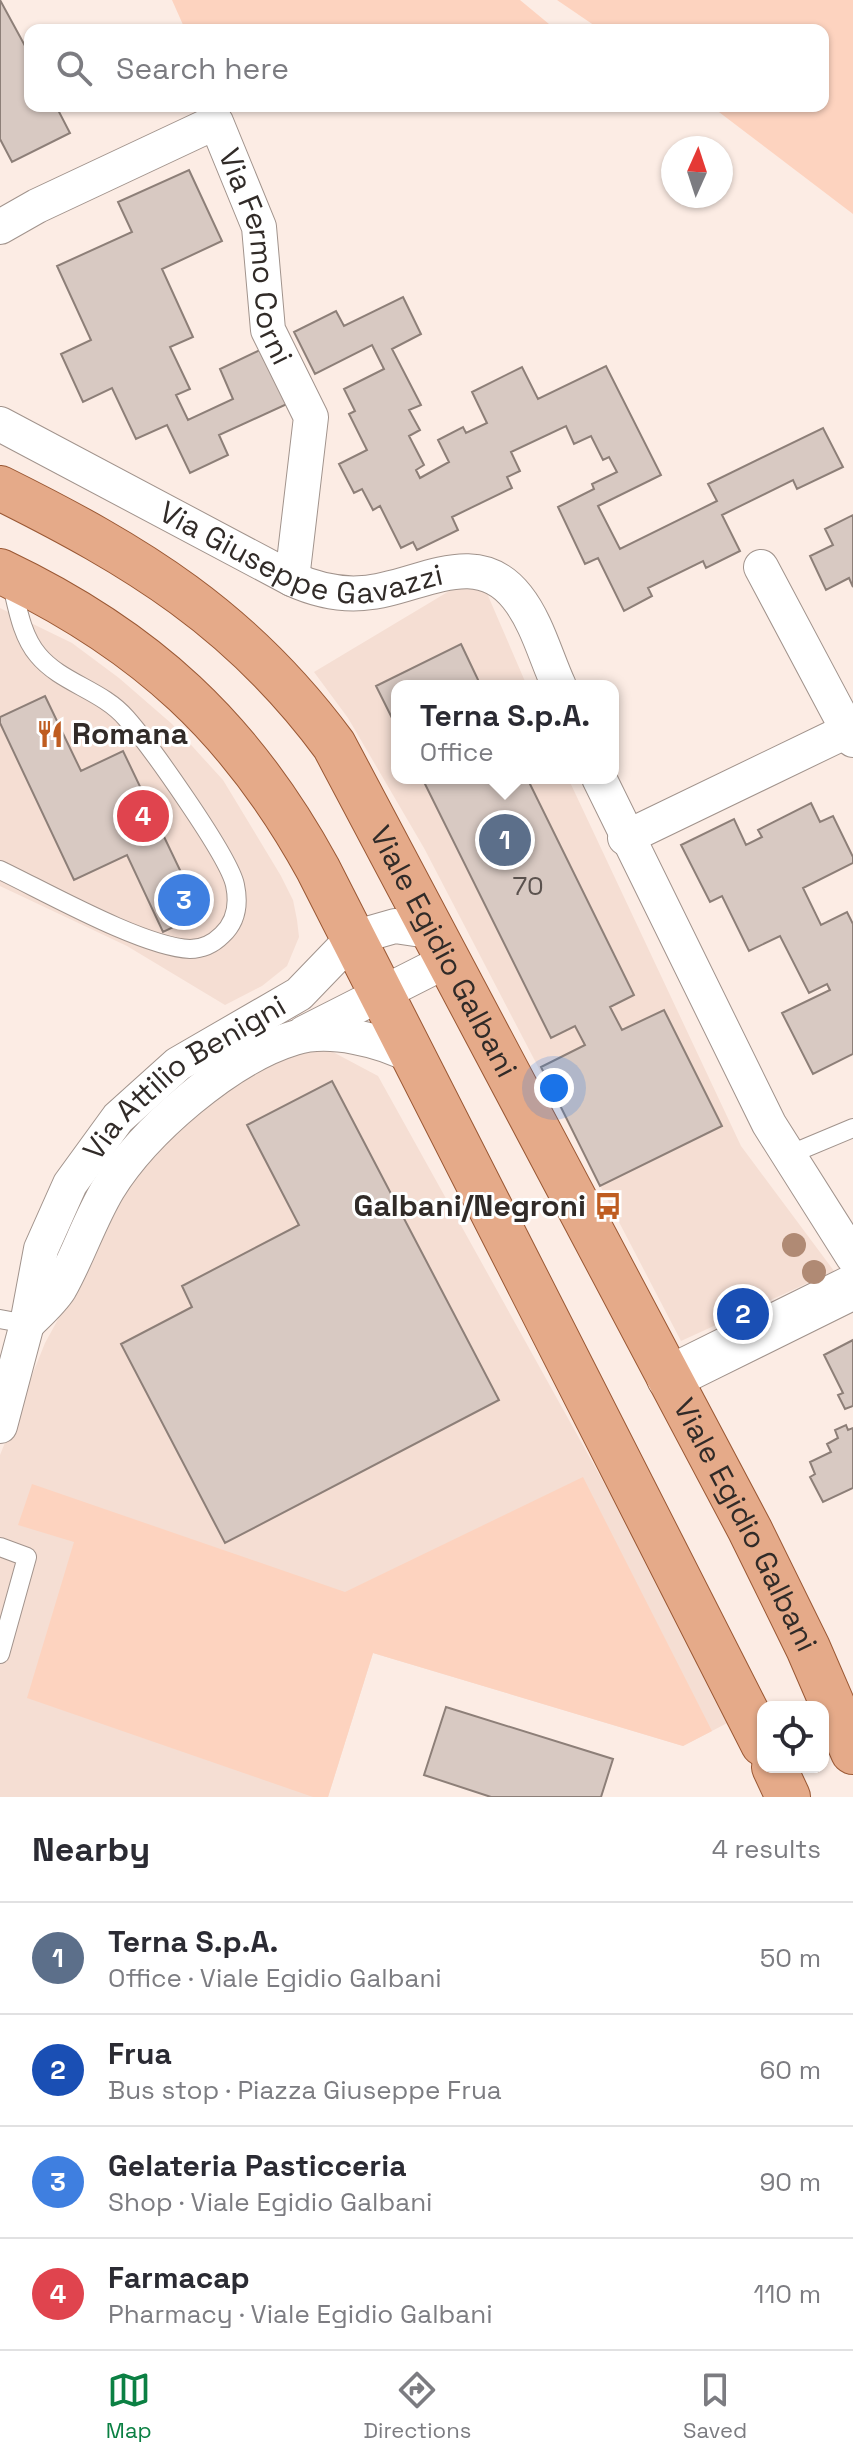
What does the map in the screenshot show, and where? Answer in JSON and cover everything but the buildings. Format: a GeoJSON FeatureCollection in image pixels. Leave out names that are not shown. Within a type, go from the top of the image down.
{"type":"FeatureCollection","features":[{"type":"Feature","properties":{"kind":"main road","name":"Viale Egidio Galbani"},"geometry":{"type":"LineString","coordinates":[[0,488],[89,532],[150,568],[215,618],[269,667],[334,745],[788,1606],[853,1752]]}},
{"type":"Feature","properties":{"kind":"main road"},"geometry":{"type":"LineString","coordinates":[[4,573],[73,608],[127,642],[202,706],[279,800],[353,938],[757,1732]]}},
{"type":"Feature","properties":{"kind":"main road"},"geometry":{"type":"LineString","coordinates":[[777,1773],[788,1797]]}},
{"type":"Feature","properties":{"kind":"street","name":"Via Fermo Corni"},"geometry":{"type":"LineString","coordinates":[[0,227],[37,206],[216,122],[259,227],[268,330],[311,417],[292,579]]}},
{"type":"Feature","properties":{"kind":"street","name":"Via Giuseppe Gavazzi"},"geometry":{"type":"LineString","coordinates":[[0,424],[292,579],[319,589],[364,593],[453,571],[469,570],[492,576],[509,588],[525,608],[556,680]]}},
{"type":"Feature","properties":{"kind":"street"},"geometry":{"type":"LineString","coordinates":[[625,838],[851,733],[761,567]]}},
{"type":"Feature","properties":{"kind":"street"},"geometry":{"type":"LineString","coordinates":[[602,784],[625,838],[786,1156],[853,1257]]}},
{"type":"Feature","properties":{"kind":"street"},"geometry":{"type":"LineString","coordinates":[[296,1037],[382,995],[441,946],[395,926],[353,938]]}},
{"type":"Feature","properties":{"kind":"street","name":"Via Attilio Benigni"},"geometry":{"type":"LineString","coordinates":[[0,1426],[14,1321],[32,1284],[54,1218],[70,1184],[118,1118],[178,1064],[299,994],[353,938]]}},
{"type":"Feature","properties":{"kind":"street","name":"Via Attilio Benigni"},"geometry":{"type":"LineString","coordinates":[[14,1321],[59,1290],[108,1190],[141,1144],[161,1124],[213,1084],[296,1037],[364,1040],[413,1057]]}},
{"type":"Feature","properties":{"kind":"street"},"geometry":{"type":"LineString","coordinates":[[669,1378],[853,1287]]}},
{"type":"Feature","properties":{"kind":"lane"},"geometry":{"type":"LineString","coordinates":[[0,870],[117,925],[186,949],[199,949],[212,943],[231,925],[236,913],[235,884],[224,858],[128,719],[106,698],[59,672],[38,655],[24,628],[4,573]]}},
{"type":"Feature","properties":{"kind":"lane"},"geometry":{"type":"LineString","coordinates":[[786,1156],[853,1128]]}},
{"type":"Feature","properties":{"kind":"lane"},"geometry":{"type":"LineString","coordinates":[[0,1547],[27,1557],[0,1654]]}},
{"type":"Feature","properties":{"kind":"shaded area"},"geometry":{"type":"Polygon","coordinates":[[[172,0],[520,0],[549,24],[183,24],[172,0]]]}},
{"type":"Feature","properties":{"kind":"shaded area"},"geometry":{"type":"Polygon","coordinates":[[[557,0],[853,0],[853,214],[719,112],[829,112],[829,24],[592,24],[557,0]]]}},
{"type":"Feature","properties":{"kind":"shaded area"},"geometry":{"type":"Polygon","coordinates":[[[466,581],[486,591],[524,680],[391,680],[391,784],[571,784],[741,1146],[834,1271],[681,1341],[424,848],[348,718],[314,672],[466,581]]]}},
{"type":"Feature","properties":{"kind":"shaded area"},"geometry":{"type":"Polygon","coordinates":[[[0,608],[72,643],[119,678],[172,724],[223,780],[281,876],[293,900],[297,920],[299,937],[287,966],[262,986],[225,1005],[127,946],[0,886],[0,608]]]}},
{"type":"Feature","properties":{"kind":"shaded area"},"geometry":{"type":"Polygon","coordinates":[[[288,1051],[331,1051],[378,1076],[735,1719],[683,1746],[373,1653],[328,1797],[0,1797],[0,1455],[45,1343],[67,1303],[100,1225],[169,1130],[288,1051]]]}},
{"type":"Feature","properties":{"kind":"shaded area"},"geometry":{"type":"Polygon","coordinates":[[[583,1477],[712,1731],[683,1746],[373,1653],[328,1797],[313,1797],[27,1698],[74,1542],[18,1525],[32,1484],[345,1592],[583,1477]]]}},
{"type":"Feature","properties":{"kind":"place","name":"Romana"},"geometry":{"type":"Point","coordinates":[50,734]}},
{"type":"Feature","properties":{"kind":"place","name":"Farmacap"},"geometry":{"type":"Point","coordinates":[143,816]}},
{"type":"Feature","properties":{"kind":"place","name":"Terna S.p.A."},"geometry":{"type":"Point","coordinates":[505,840]}},
{"type":"Feature","properties":{"kind":"place","name":"Gelateria Pasticceria"},"geometry":{"type":"Point","coordinates":[184,900]}},
{"type":"Feature","properties":{"kind":"place","name":"Galbani/Negroni"},"geometry":{"type":"Point","coordinates":[608,1206]}},
{"type":"Feature","properties":{"kind":"place","name":"Frua"},"geometry":{"type":"Point","coordinates":[743,1314]}}]}
